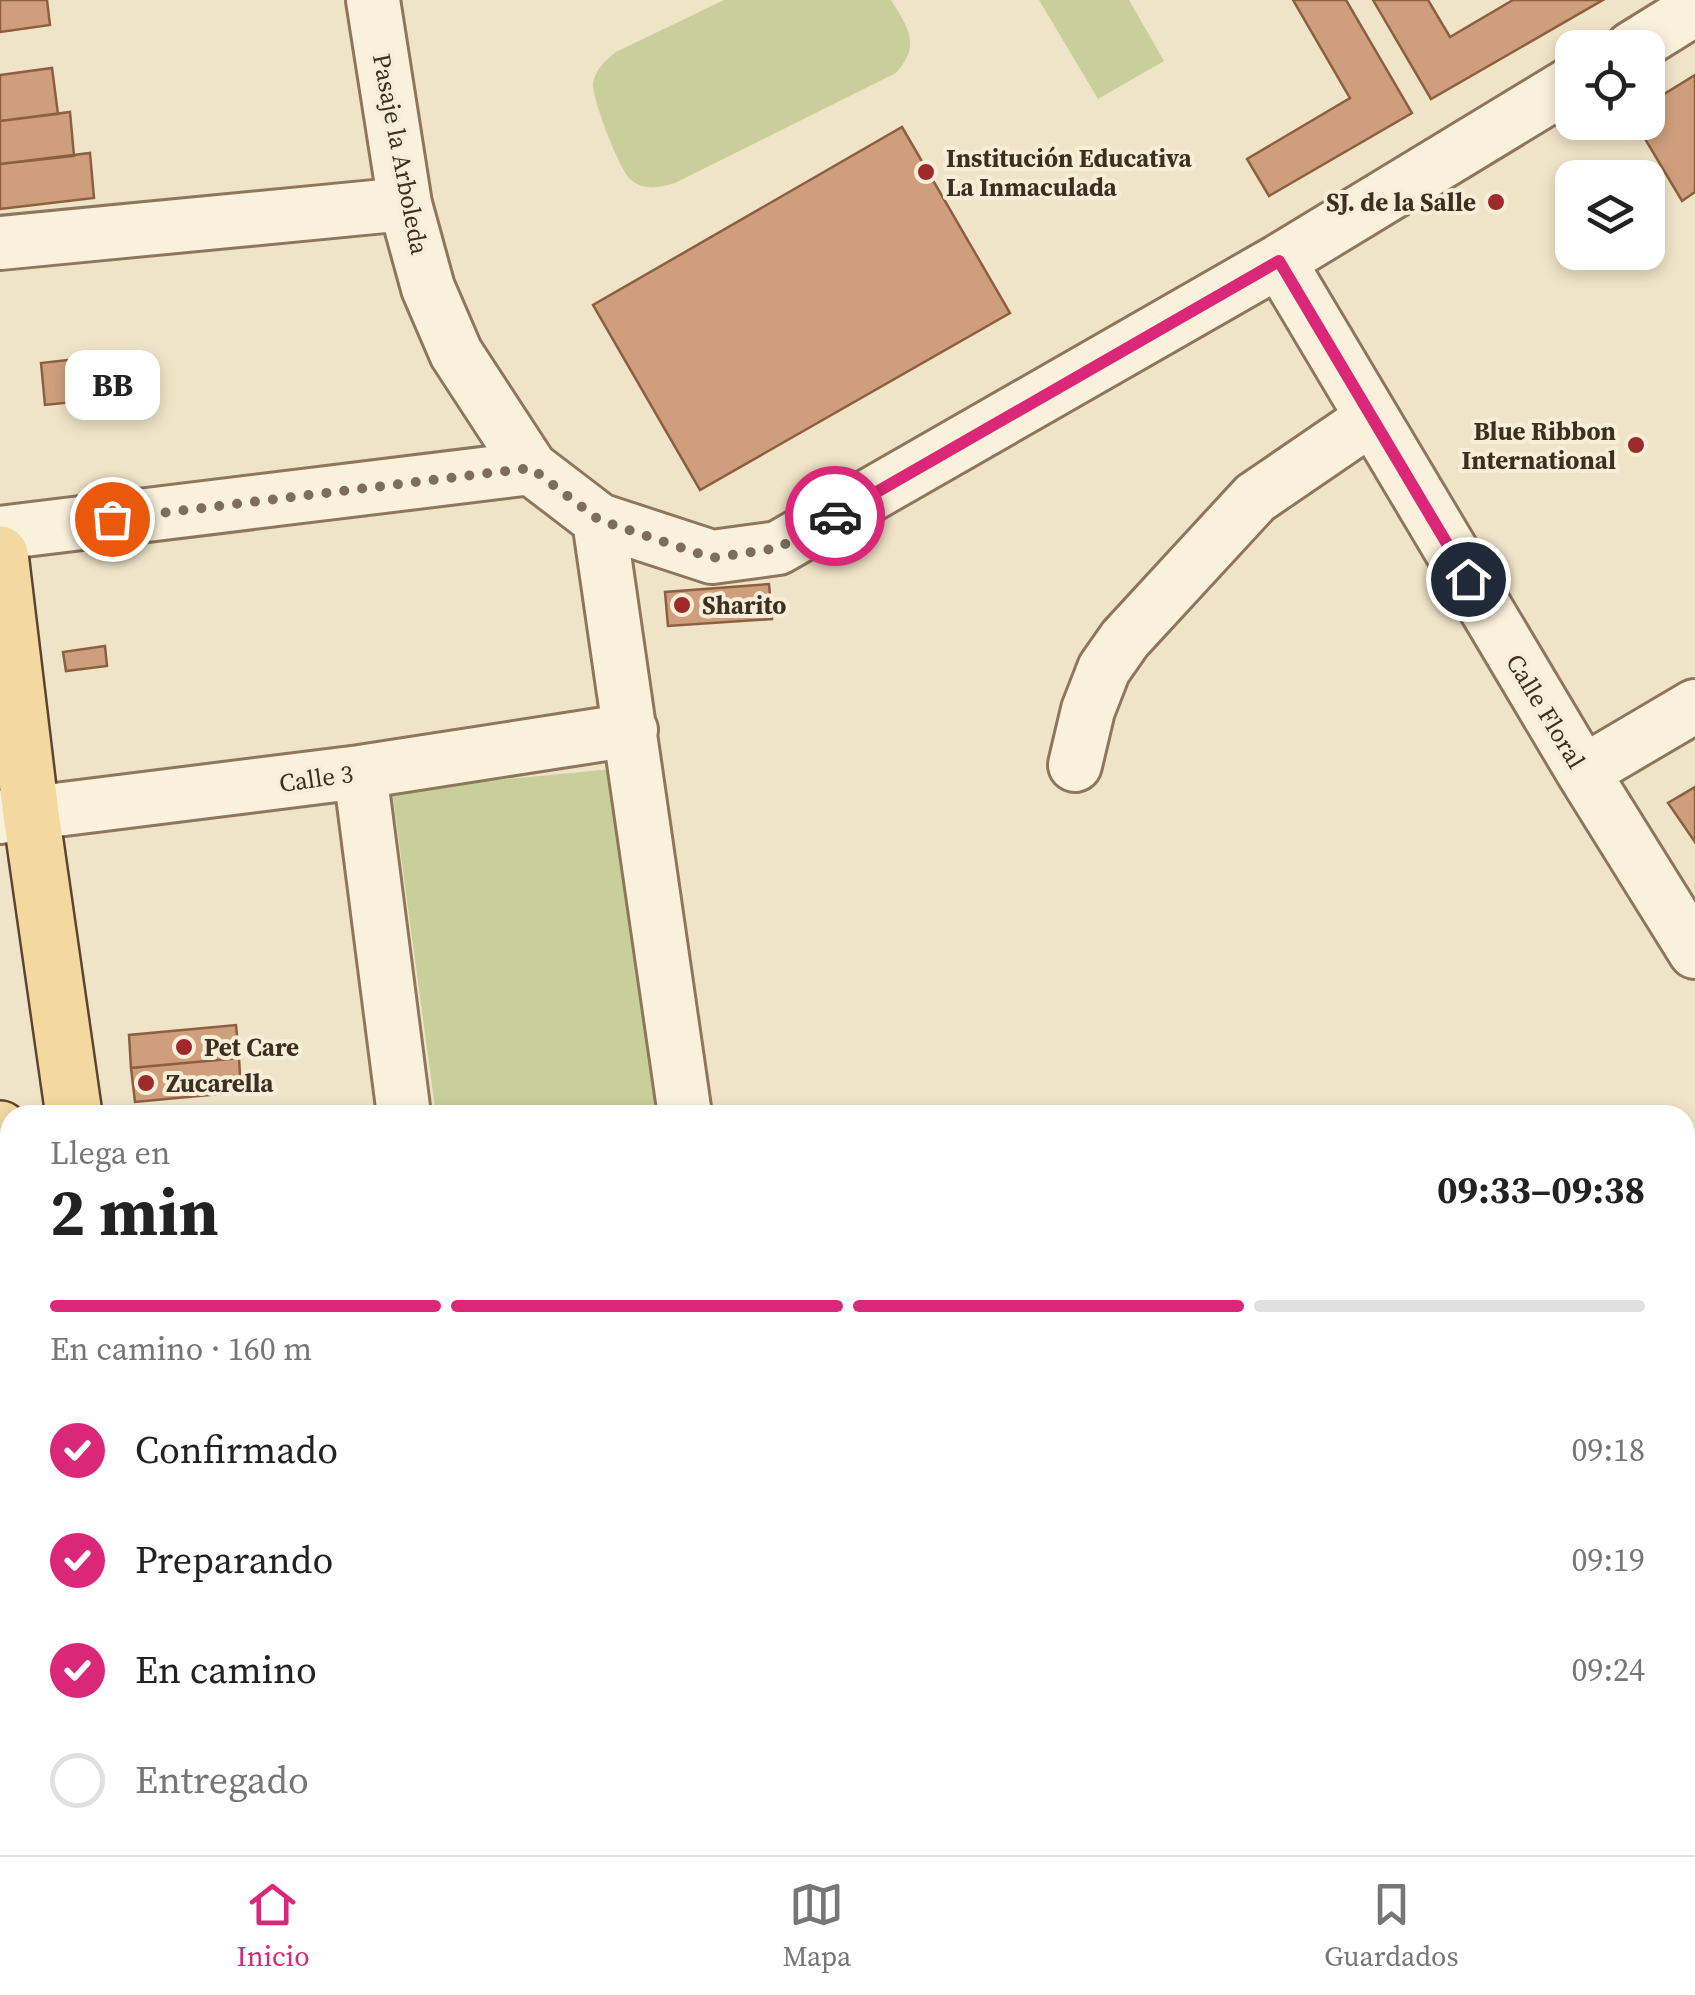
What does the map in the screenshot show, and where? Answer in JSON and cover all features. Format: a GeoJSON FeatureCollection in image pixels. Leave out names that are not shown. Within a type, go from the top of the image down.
{"type":"FeatureCollection","features":[{"type":"Feature","properties":{"kind":"main road"},"geometry":{"type":"LineString","coordinates":[[0,554],[16,815],[72,1105]]}},
{"type":"Feature","properties":{"kind":"street","name":"Pasaje la Arboleda"},"geometry":{"type":"LineString","coordinates":[[373,0],[405,204],[428,288],[456,353],[531,468],[599,520],[712,558],[778,548],[1279,261],[1555,94]]}},
{"type":"Feature","properties":{"kind":"street"},"geometry":{"type":"LineString","coordinates":[[1661,30],[1695,9]]}},
{"type":"Feature","properties":{"kind":"street"},"geometry":{"type":"LineString","coordinates":[[0,244],[405,204]]}},
{"type":"Feature","properties":{"kind":"street","name":"Calle Floral"},"geometry":{"type":"LineString","coordinates":[[1279,261],[1583,772],[1695,952]]}},
{"type":"Feature","properties":{"kind":"street"},"geometry":{"type":"LineString","coordinates":[[1075,765],[1088,710],[1104,669],[1125,638],[1255,498],[1372,418]]}},
{"type":"Feature","properties":{"kind":"street"},"geometry":{"type":"LineString","coordinates":[[0,533],[531,468]]}},
{"type":"Feature","properties":{"kind":"street"},"geometry":{"type":"LineString","coordinates":[[599,520],[684,1105]]}},
{"type":"Feature","properties":{"kind":"street"},"geometry":{"type":"LineString","coordinates":[[1583,772],[1695,706]]}},
{"type":"Feature","properties":{"kind":"street","name":"Calle 3"},"geometry":{"type":"LineString","coordinates":[[16,815],[360,772],[631,730]]}},
{"type":"Feature","properties":{"kind":"street"},"geometry":{"type":"LineString","coordinates":[[360,772],[403,1105]]}},
{"type":"Feature","properties":{"kind":"green space"},"geometry":{"type":"Polygon","coordinates":[[[724,0],[891,0],[910,37],[908,54],[896,73],[675,183],[640,185],[625,173],[607,132],[596,102],[596,73],[616,52],[724,0]]]}},
{"type":"Feature","properties":{"kind":"green space"},"geometry":{"type":"Polygon","coordinates":[[[1039,0],[1129,0],[1164,61],[1098,99],[1039,0]]]}},
{"type":"Feature","properties":{"kind":"green space"},"geometry":{"type":"Polygon","coordinates":[[[633,767],[678,1105],[435,1105],[392,790],[633,767]]]}},
{"type":"Feature","properties":{"kind":"building"},"geometry":{"type":"Polygon","coordinates":[[[0,0],[47,0],[50,25],[0,32],[0,0]]]}},
{"type":"Feature","properties":{"kind":"building"},"geometry":{"type":"Polygon","coordinates":[[[1293,0],[1346,0],[1412,113],[1269,196],[1247,159],[1350,98],[1293,0]]]}},
{"type":"Feature","properties":{"kind":"building"},"geometry":{"type":"Polygon","coordinates":[[[1373,0],[1428,0],[1450,37],[1513,0],[1603,0],[1431,99],[1373,0]]]}},
{"type":"Feature","properties":{"kind":"building"},"geometry":{"type":"Polygon","coordinates":[[[52,68],[58,114],[0,121],[0,75],[52,68]]]}},
{"type":"Feature","properties":{"kind":"building"},"geometry":{"type":"Polygon","coordinates":[[[1695,75],[1695,192],[1682,201],[1665,172],[1665,160],[1658,160],[1646,140],[1665,140],[1665,94],[1695,75]]]}},
{"type":"Feature","properties":{"kind":"building"},"geometry":{"type":"Polygon","coordinates":[[[70,112],[74,156],[0,164],[0,121],[70,112]]]}},
{"type":"Feature","properties":{"kind":"building"},"geometry":{"type":"Polygon","coordinates":[[[902,127],[1010,313],[700,490],[593,305],[902,127]]]}},
{"type":"Feature","properties":{"kind":"building"},"geometry":{"type":"Polygon","coordinates":[[[90,153],[94,198],[0,209],[0,164],[90,153]]]}},
{"type":"Feature","properties":{"kind":"building"},"geometry":{"type":"Polygon","coordinates":[[[138,352],[142,395],[45,405],[41,363],[138,352]]]}},
{"type":"Feature","properties":{"kind":"building"},"geometry":{"type":"Polygon","coordinates":[[[769,584],[772,619],[668,626],[665,592],[769,584]]]}},
{"type":"Feature","properties":{"kind":"building"},"geometry":{"type":"Polygon","coordinates":[[[105,646],[107,666],[66,671],[63,652],[105,646]]]}},
{"type":"Feature","properties":{"kind":"building"},"geometry":{"type":"Polygon","coordinates":[[[1695,787],[1695,842],[1668,803],[1695,787]]]}},
{"type":"Feature","properties":{"kind":"building","name":"Pet Care"},"geometry":{"type":"Polygon","coordinates":[[[236,1025],[239,1058],[131,1068],[129,1035],[236,1025]]]}},
{"type":"Feature","properties":{"kind":"building"},"geometry":{"type":"Polygon","coordinates":[[[239,1058],[241,1092],[135,1102],[131,1068],[239,1058]]]}},
{"type":"Feature","properties":{"kind":"way so far"},"geometry":{"type":"LineString","coordinates":[[112,519],[531,468],[599,520],[712,558],[778,548],[835,516]]}},
{"type":"Feature","properties":{"kind":"place","name":"Institución Educativa La Inmaculada"},"geometry":{"type":"Point","coordinates":[926,172]}},
{"type":"Feature","properties":{"kind":"place","name":"SJ. de la Salle"},"geometry":{"type":"Point","coordinates":[1496,202]}},
{"type":"Feature","properties":{"kind":"place","name":"Blue Ribbon International"},"geometry":{"type":"Point","coordinates":[1636,445]}},
{"type":"Feature","properties":{"kind":"place","name":"BB"},"geometry":{"type":"Point","coordinates":[112,519]}},
{"type":"Feature","properties":{"kind":"place","name":"Sharito"},"geometry":{"type":"Point","coordinates":[682,605]}},
{"type":"Feature","properties":{"kind":"place","name":"Pet Care"},"geometry":{"type":"Point","coordinates":[184,1047]}},
{"type":"Feature","properties":{"kind":"place","name":"Zucarella"},"geometry":{"type":"Point","coordinates":[146,1083]}},
{"type":"Feature","properties":{"kind":"route"},"geometry":{"type":"LineString","coordinates":[[835,516],[1279,261],[1468,579]]}}]}
